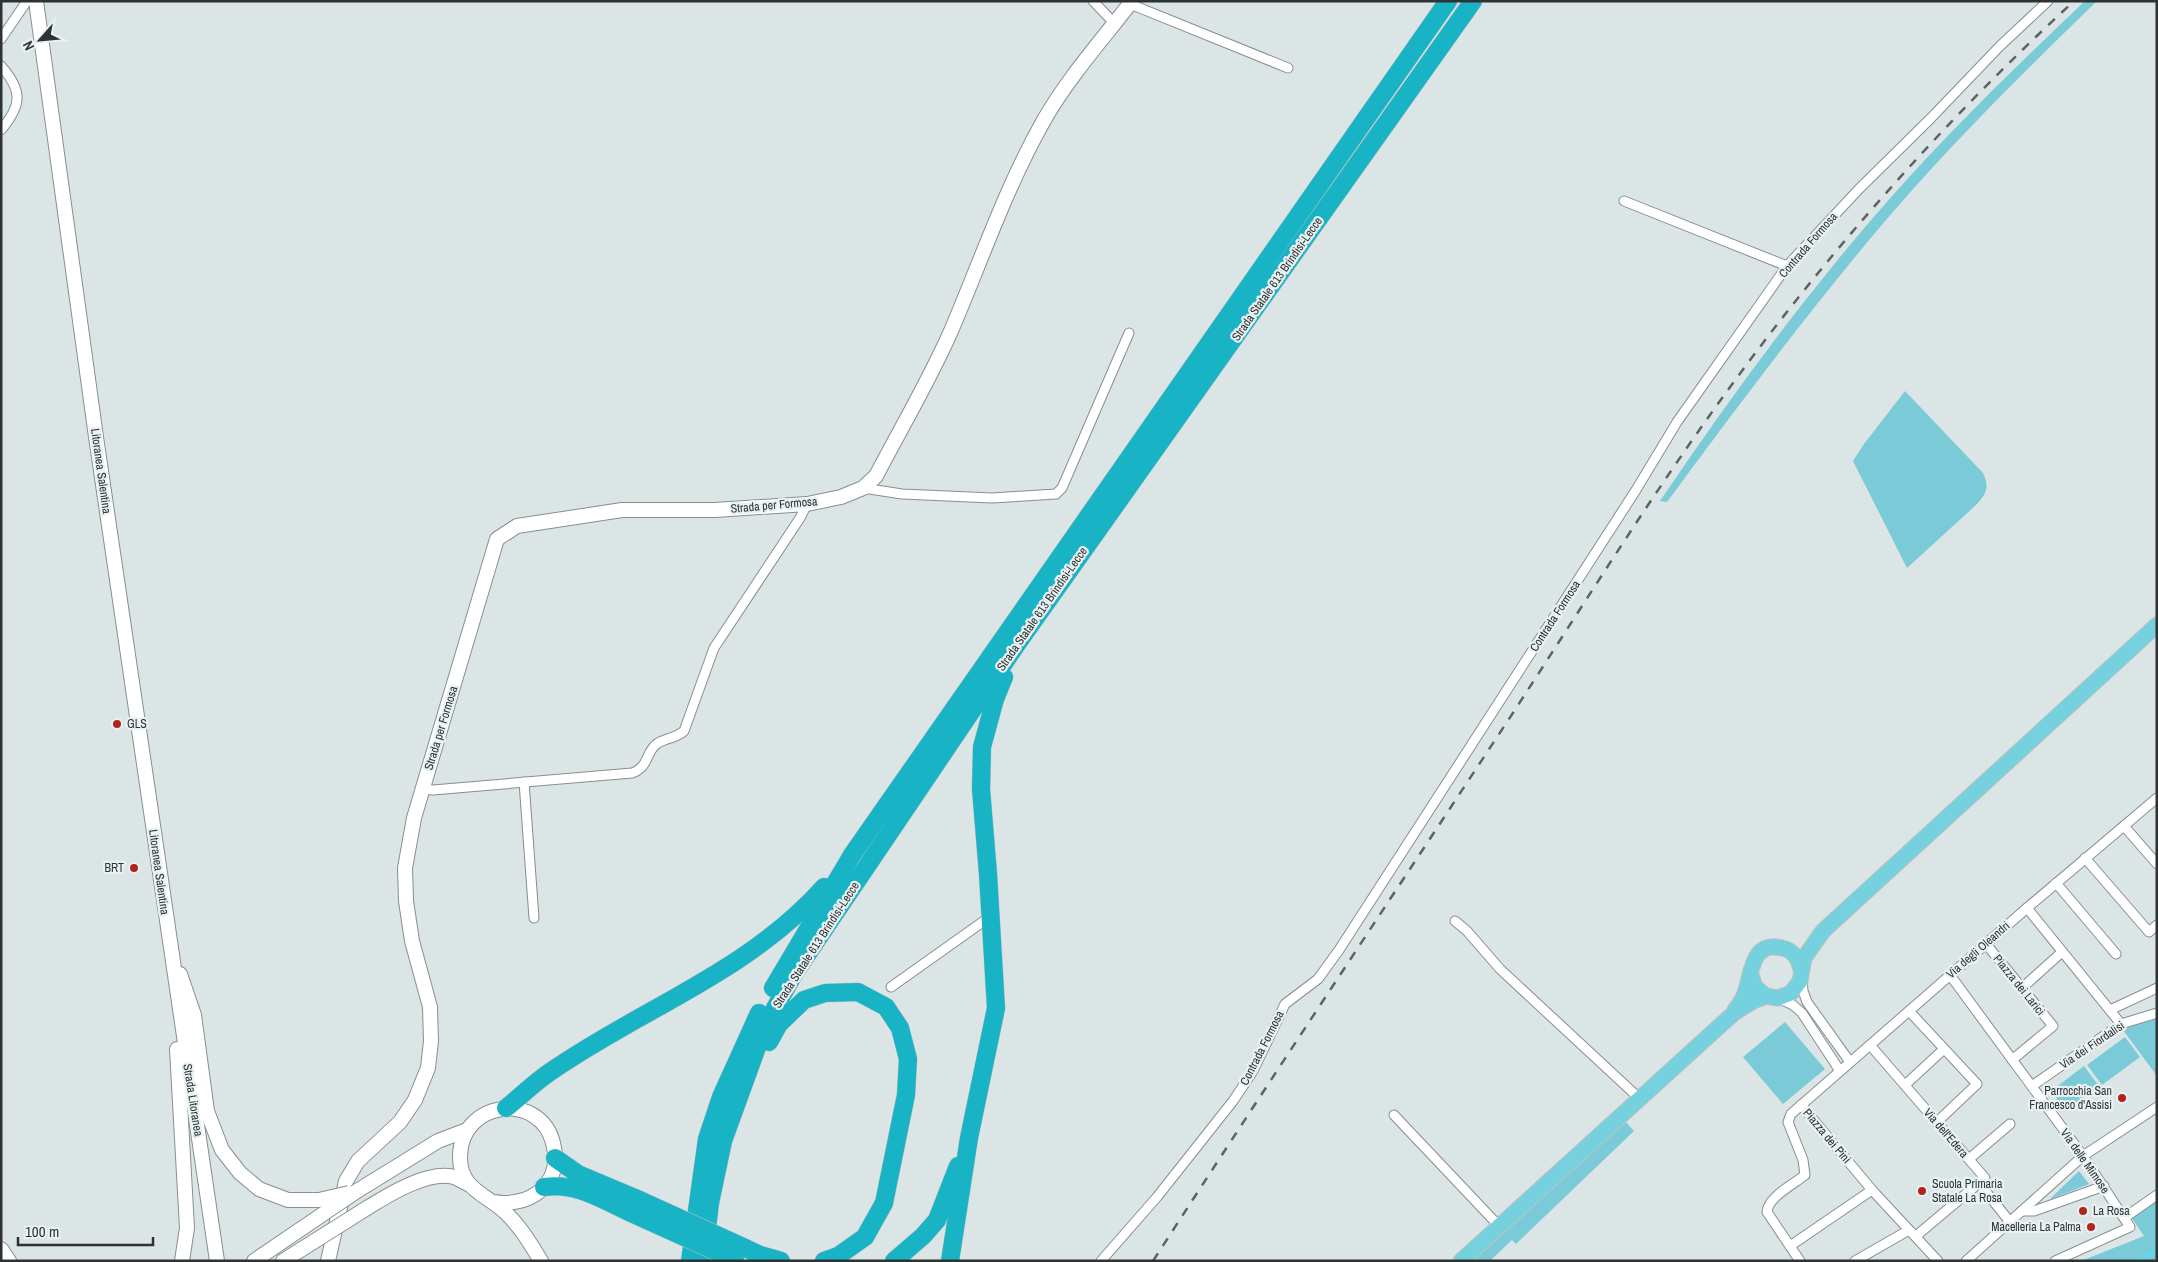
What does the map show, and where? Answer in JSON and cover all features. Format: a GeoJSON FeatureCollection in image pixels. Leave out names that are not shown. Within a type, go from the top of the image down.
{"type":"FeatureCollection","features":[{"type":"Feature","properties":{"kind":"highway","name":"Strada Statale 613 Brindisi-Lecce"},"geometry":{"type":"LineString","coordinates":[[690,1261],[707,1139],[721,1097],[749,1032],[785,964],[852,855],[1448,1]]}},
{"type":"Feature","properties":{"kind":"highway","name":"Strada Statale 613 Brindisi-Lecce"},"geometry":{"type":"LineString","coordinates":[[703,1261],[710,1203],[722,1141],[764,1028],[794,974],[1018,644],[1473,1]]}},
{"type":"Feature","properties":{"kind":"highway"},"geometry":{"type":"LineString","coordinates":[[950,1261],[969,1138],[996,1008],[981,789],[982,747],[995,699],[1018,644]]}},
{"type":"Feature","properties":{"kind":"highway"},"geometry":{"type":"LineString","coordinates":[[506,1108],[558,1067],[734,964],[782,927],[814,898],[852,855]]}},
{"type":"Feature","properties":{"kind":"highway"},"geometry":{"type":"LineString","coordinates":[[741,1092],[779,1024],[804,1000],[825,993],[858,992],[886,1007],[900,1028],[908,1058],[906,1095],[884,1203],[864,1237],[838,1256],[824,1261]]}},
{"type":"Feature","properties":{"kind":"highway"},"geometry":{"type":"LineString","coordinates":[[894,1261],[923,1236],[936,1220],[969,1138]]}},
{"type":"Feature","properties":{"kind":"highway"},"geometry":{"type":"LineString","coordinates":[[555,1158],[578,1174],[632,1205],[738,1256],[760,1255],[781,1261]]}},
{"type":"Feature","properties":{"kind":"highway"},"geometry":{"type":"LineString","coordinates":[[544,1188],[563,1186],[575,1188],[632,1205]]}},
{"type":"Feature","properties":{"kind":"main road"},"geometry":{"type":"LineString","coordinates":[[1734,1013],[1745,994],[1753,961],[1763,950],[1799,945],[1823,931],[2157,625]]}},
{"type":"Feature","properties":{"kind":"main road"},"geometry":{"type":"LineString","coordinates":[[1461,1261],[1734,1013],[1753,1000],[1791,993],[1800,981],[1804,958],[1823,931]]}},
{"type":"Feature","properties":{"kind":"main road"},"geometry":{"type":"LineString","coordinates":[[1785,948],[1796,957],[1801,972]]}},
{"type":"Feature","properties":{"kind":"main road"},"geometry":{"type":"LineString","coordinates":[[1751,975],[1756,987],[1772,997]]}},
{"type":"Feature","properties":{"kind":"street"},"geometry":{"type":"LineString","coordinates":[[1,39],[27,1]]}},
{"type":"Feature","properties":{"kind":"street","name":"Litoranea Salentina"},"geometry":{"type":"LineString","coordinates":[[36,1],[168,941]]}},
{"type":"Feature","properties":{"kind":"street"},"geometry":{"type":"LineString","coordinates":[[1093,1],[1115,24]]}},
{"type":"Feature","properties":{"kind":"street","name":"Contrada Formosa"},"geometry":{"type":"LineString","coordinates":[[1101,1261],[1156,1197],[1233,1101],[1253,1071],[1285,1004],[1318,978],[1339,950],[1522,668],[1677,422],[1787,266],[1859,189],[2000,46],[2048,1]]}},
{"type":"Feature","properties":{"kind":"street"},"geometry":{"type":"LineString","coordinates":[[1131,3],[1288,68]]}},
{"type":"Feature","properties":{"kind":"street","name":"Strada per Formosa"},"geometry":{"type":"LineString","coordinates":[[328,1261],[350,1172],[358,1161],[400,1122],[415,1100],[428,1068],[431,1041],[430,1007],[412,942],[406,901],[405,868],[414,818],[497,539],[506,531],[517,526],[622,510],[715,510],[807,504],[841,496],[863,488],[876,476],[951,332],[977,265],[1044,120],[1072,79],[1131,3]]}},
{"type":"Feature","properties":{"kind":"street"},"geometry":{"type":"LineString","coordinates":[[1,66],[16,88],[18,101],[13,117],[1,130]]}},
{"type":"Feature","properties":{"kind":"street"},"geometry":{"type":"LineString","coordinates":[[1624,201],[1787,266]]}},
{"type":"Feature","properties":{"kind":"street","name":"Strada per Formosa"},"geometry":{"type":"LineString","coordinates":[[863,488],[902,494],[992,498],[1056,494],[1062,488],[1129,333]]}},
{"type":"Feature","properties":{"kind":"street"},"geometry":{"type":"LineString","coordinates":[[423,789],[433,790],[632,773],[644,766],[654,747],[659,742],[673,738],[684,731],[714,648],[800,518],[807,504]]}},
{"type":"Feature","properties":{"kind":"street"},"geometry":{"type":"LineString","coordinates":[[524,782],[534,918]]}},
{"type":"Feature","properties":{"kind":"street","name":"Via degli Oleandri"},"geometry":{"type":"LineString","coordinates":[[1801,1105],[2027,908],[2157,798]]}},
{"type":"Feature","properties":{"kind":"street"},"geometry":{"type":"LineString","coordinates":[[2124,826],[2157,864]]}},
{"type":"Feature","properties":{"kind":"street"},"geometry":{"type":"LineString","coordinates":[[2085,858],[2148,932],[2157,925]]}},
{"type":"Feature","properties":{"kind":"street"},"geometry":{"type":"LineString","coordinates":[[2056,883],[2116,954]]}},
{"type":"Feature","properties":{"kind":"street"},"geometry":{"type":"LineString","coordinates":[[2027,908],[2121,1024]]}},
{"type":"Feature","properties":{"kind":"street"},"geometry":{"type":"LineString","coordinates":[[891,987],[991,916]]}},
{"type":"Feature","properties":{"kind":"street"},"geometry":{"type":"LineString","coordinates":[[1455,921],[1467,931],[1500,969],[1640,1098]]}},
{"type":"Feature","properties":{"kind":"street"},"geometry":{"type":"LineString","coordinates":[[168,941],[194,1015],[207,1111],[222,1150],[240,1173],[259,1189],[288,1200],[320,1200],[357,1191]]}},
{"type":"Feature","properties":{"kind":"street"},"geometry":{"type":"LineString","coordinates":[[168,941],[187,1228],[182,1261]]}},
{"type":"Feature","properties":{"kind":"street","name":"Strada Litoranea"},"geometry":{"type":"LineString","coordinates":[[168,941],[217,1260]]}},
{"type":"Feature","properties":{"kind":"street","name":"Piazza dei Larici"},"geometry":{"type":"LineString","coordinates":[[1986,944],[2053,1026],[2012,1060]]}},
{"type":"Feature","properties":{"kind":"street"},"geometry":{"type":"LineString","coordinates":[[2022,988],[2062,952]]}},
{"type":"Feature","properties":{"kind":"street"},"geometry":{"type":"LineString","coordinates":[[1801,972],[1803,990],[1807,1002],[1850,1062]]}},
{"type":"Feature","properties":{"kind":"street","name":"Via delle Mimose"},"geometry":{"type":"LineString","coordinates":[[1950,975],[2084,1156],[2130,1227],[2055,1261]]}},
{"type":"Feature","properties":{"kind":"street"},"geometry":{"type":"LineString","coordinates":[[2110,1010],[2157,988]]}},
{"type":"Feature","properties":{"kind":"street"},"geometry":{"type":"LineString","coordinates":[[1772,997],[1793,1005],[1802,1013],[1840,1071]]}},
{"type":"Feature","properties":{"kind":"street"},"geometry":{"type":"LineString","coordinates":[[1909,1011],[1977,1084],[1937,1122]]}},
{"type":"Feature","properties":{"kind":"street","name":"Via dei Fiordalisi"},"geometry":{"type":"LineString","coordinates":[[2032,1086],[2121,1024],[2157,1013]]}},
{"type":"Feature","properties":{"kind":"street","name":"Via dell'Edera"},"geometry":{"type":"LineString","coordinates":[[1870,1045],[1985,1178],[1979,1183],[2010,1222]]}},
{"type":"Feature","properties":{"kind":"street"},"geometry":{"type":"LineString","coordinates":[[1905,1085],[1944,1049]]}},
{"type":"Feature","properties":{"kind":"street","name":"Piazza dei Pini"},"geometry":{"type":"LineString","coordinates":[[1790,1246],[1767,1212],[1767,1206],[1805,1175],[1803,1160],[1788,1122],[1791,1114],[1801,1105],[1872,1190],[1938,1261]]}},
{"type":"Feature","properties":{"kind":"street"},"geometry":{"type":"LineString","coordinates":[[1966,1261],[2084,1156],[2157,1106]]}},
{"type":"Feature","properties":{"kind":"street"},"geometry":{"type":"LineString","coordinates":[[468,1184],[462,1171],[460,1157],[461,1143],[467,1130],[484,1114],[506,1108],[522,1110],[536,1117],[546,1128],[553,1142],[555,1158],[550,1177],[544,1188],[534,1196],[521,1202],[507,1204],[493,1202]]}},
{"type":"Feature","properties":{"kind":"street"},"geometry":{"type":"LineString","coordinates":[[1394,1116],[1499,1226]]}},
{"type":"Feature","properties":{"kind":"street"},"geometry":{"type":"LineString","coordinates":[[1969,1159],[2010,1124]]}},
{"type":"Feature","properties":{"kind":"street"},"geometry":{"type":"LineString","coordinates":[[254,1261],[294,1232],[438,1141],[467,1130]]}},
{"type":"Feature","properties":{"kind":"street"},"geometry":{"type":"LineString","coordinates":[[283,1261],[367,1208],[402,1189],[429,1179],[453,1177],[468,1184],[479,1195],[493,1202],[505,1212],[524,1233],[541,1261]]}},
{"type":"Feature","properties":{"kind":"street"},"geometry":{"type":"LineString","coordinates":[[1855,1261],[1912,1233],[1979,1183]]}},
{"type":"Feature","properties":{"kind":"street"},"geometry":{"type":"LineString","coordinates":[[2022,1211],[2034,1211],[2104,1186]]}},
{"type":"Feature","properties":{"kind":"street"},"geometry":{"type":"LineString","coordinates":[[1800,1261],[1790,1246],[1872,1190]]}},
{"type":"Feature","properties":{"kind":"street"},"geometry":{"type":"LineString","coordinates":[[2124,1218],[2157,1195]]}},
{"type":"Feature","properties":{"kind":"street"},"geometry":{"type":"LineString","coordinates":[[1,1249],[9,1261]]}},
{"type":"Feature","properties":{"kind":"street"},"geometry":{"type":"LineString","coordinates":[[1870,1252],[1875,1261]]}},
{"type":"Feature","properties":{"kind":"shaded area"},"geometry":{"type":"Polygon","coordinates":[[[2085,1],[2097,1],[1983,114],[1901,203],[1795,332],[1667,502],[1660,501],[1759,361],[1866,226],[1972,110],[2085,1]]]}},
{"type":"Feature","properties":{"kind":"shaded area"},"geometry":{"type":"Polygon","coordinates":[[[1905,391],[1983,473],[1986,482],[1986,490],[1976,505],[1907,568],[1853,461],[1905,391]]]}},
{"type":"Feature","properties":{"kind":"shaded area"},"geometry":{"type":"Polygon","coordinates":[[[2157,1019],[2157,1076],[2123,1030],[2132,1025],[2157,1019]]]}},
{"type":"Feature","properties":{"kind":"shaded area"},"geometry":{"type":"Polygon","coordinates":[[[1785,1022],[1825,1069],[1783,1104],[1743,1057],[1785,1022]]]}},
{"type":"Feature","properties":{"kind":"shaded area"},"geometry":{"type":"Polygon","coordinates":[[[2125,1037],[2140,1057],[2102,1085],[2087,1065],[2125,1037]]]}},
{"type":"Feature","properties":{"kind":"shaded area"},"geometry":{"type":"Polygon","coordinates":[[[2084,1066],[2099,1086],[2066,1111],[2051,1091],[2084,1066]]]}},
{"type":"Feature","properties":{"kind":"shaded area"},"geometry":{"type":"Polygon","coordinates":[[[1624,1120],[1634,1131],[1516,1244],[1512,1240],[1490,1261],[1473,1261],[1624,1120]]]}},
{"type":"Feature","properties":{"kind":"shaded area"},"geometry":{"type":"Polygon","coordinates":[[[2079,1171],[2089,1184],[2051,1199],[2051,1198],[2079,1171]]]}},
{"type":"Feature","properties":{"kind":"shaded area"},"geometry":{"type":"Polygon","coordinates":[[[2157,1199],[2157,1259],[2153,1261],[2081,1261],[2144,1236],[2131,1217],[2157,1199]]]}},
{"type":"Feature","properties":{"kind":"waterway"},"geometry":{"type":"LineString","coordinates":[[2136,1261],[2157,1251]]}},
{"type":"Feature","properties":{"kind":"railway"},"geometry":{"type":"LineString","coordinates":[[1153,1261],[1641,515],[1725,394],[1764,341],[1889,189],[1979,93],[2074,1]]}},
{"type":"Feature","properties":{"kind":"place","name":"GLS"},"geometry":{"type":"Point","coordinates":[117,724]}},
{"type":"Feature","properties":{"kind":"place","name":"BRT"},"geometry":{"type":"Point","coordinates":[134,868]}},
{"type":"Feature","properties":{"kind":"place","name":"Parrocchia San Francesco d'Assisi"},"geometry":{"type":"Point","coordinates":[2122,1098]}},
{"type":"Feature","properties":{"kind":"place","name":"Scuola Primaria Statale La Rosa"},"geometry":{"type":"Point","coordinates":[1922,1191]}},
{"type":"Feature","properties":{"kind":"place","name":"La Rosa"},"geometry":{"type":"Point","coordinates":[2083,1211]}},
{"type":"Feature","properties":{"kind":"place","name":"Macelleria La Palma"},"geometry":{"type":"Point","coordinates":[2091,1227]}}]}
